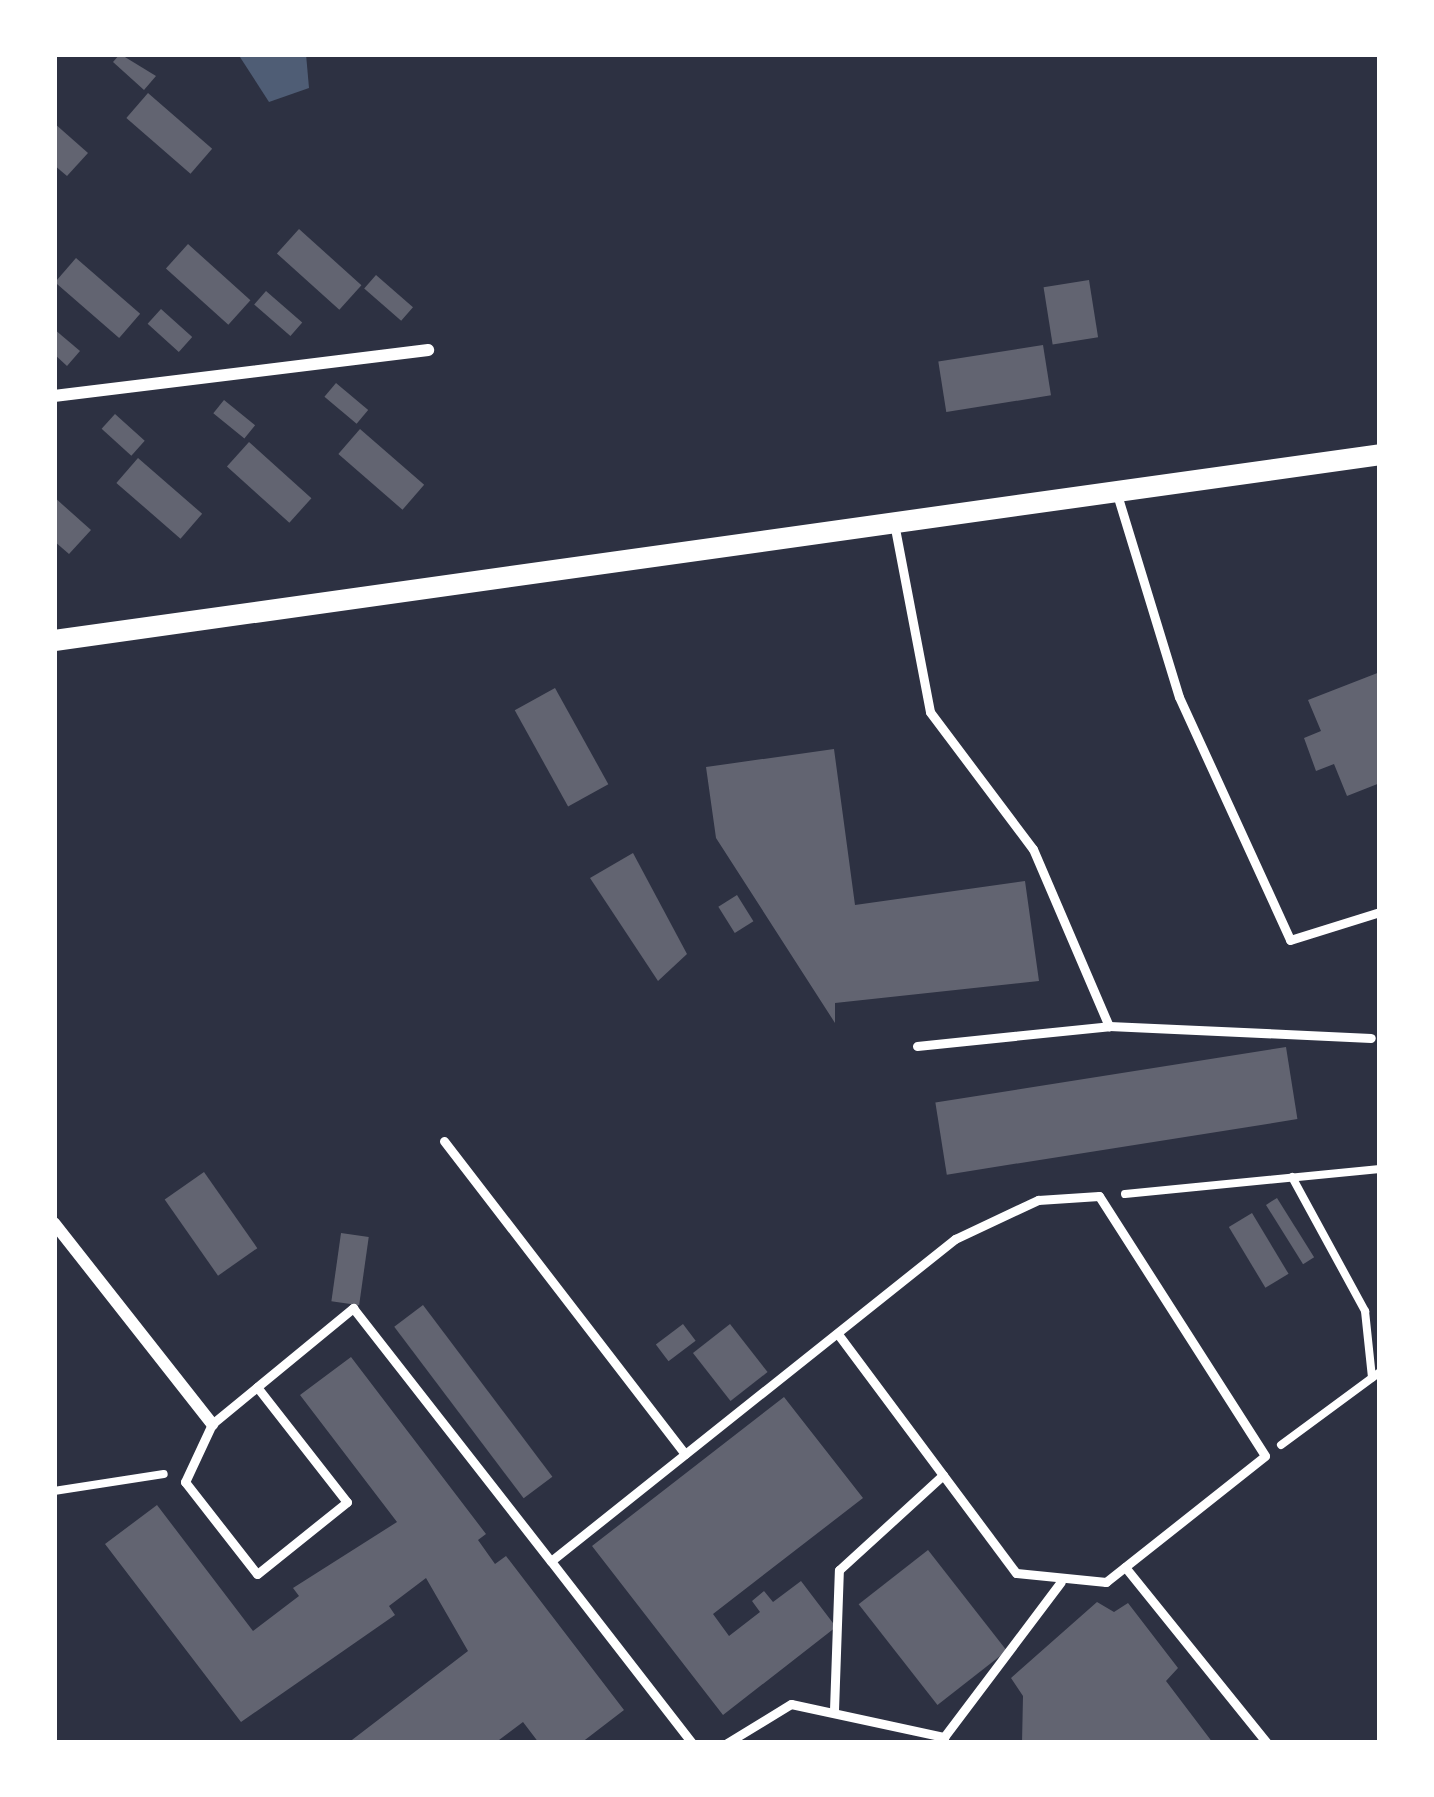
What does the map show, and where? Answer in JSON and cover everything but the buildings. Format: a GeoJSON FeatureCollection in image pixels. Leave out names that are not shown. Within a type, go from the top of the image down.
{"type":"FeatureCollection","features":[{"type":"Feature","properties":{"kind":"street"},"geometry":{"type":"LineString","coordinates":[[54,396],[428,350]]}},
{"type":"Feature","properties":{"kind":"street"},"geometry":{"type":"LineString","coordinates":[[54,640],[1380,454]]}},
{"type":"Feature","properties":{"kind":"street"},"geometry":{"type":"LineString","coordinates":[[54,1223],[212,1424]]}},
{"type":"Feature","properties":{"kind":"lane"},"geometry":{"type":"LineString","coordinates":[[1116,491],[1179,697],[1290,940],[1380,912]]}},
{"type":"Feature","properties":{"kind":"lane"},"geometry":{"type":"LineString","coordinates":[[894,523],[930,712],[1033,849],[1109,1026]]}},
{"type":"Feature","properties":{"kind":"lane"},"geometry":{"type":"LineString","coordinates":[[917,1046],[1109,1026],[1371,1039]]}},
{"type":"Feature","properties":{"kind":"lane"},"geometry":{"type":"LineString","coordinates":[[444,1142],[685,1454]]}},
{"type":"Feature","properties":{"kind":"lane"},"geometry":{"type":"LineString","coordinates":[[551,1561],[955,1238],[1038,1200],[1100,1196],[1265,1456],[1106,1582],[1061,1582],[1016,1574],[837,1334]]}},
{"type":"Feature","properties":{"kind":"lane"},"geometry":{"type":"LineString","coordinates":[[257,1388],[347,1502],[257,1574],[185,1482],[212,1424],[352,1308],[692,1743]]}},
{"type":"Feature","properties":{"kind":"lane"},"geometry":{"type":"LineString","coordinates":[[834,1710],[839,1570],[943,1474]]}},
{"type":"Feature","properties":{"kind":"lane"},"geometry":{"type":"LineString","coordinates":[[1125,1567],[1267,1743]]}},
{"type":"Feature","properties":{"kind":"lane"},"geometry":{"type":"LineString","coordinates":[[727,1743],[791,1704],[944,1737],[1061,1582]]}},
{"type":"Feature","properties":{"kind":"path"},"geometry":{"type":"LineString","coordinates":[[1100,1196],[1380,1169]]}},
{"type":"Feature","properties":{"kind":"path"},"geometry":{"type":"LineString","coordinates":[[1265,1456],[1376,1375],[1365,1311],[1292,1177]]}},
{"type":"Feature","properties":{"kind":"path"},"geometry":{"type":"LineString","coordinates":[[54,1491],[190,1471]]}},
{"type":"Feature","properties":{"kind":"water"},"geometry":{"type":"Polygon","coordinates":[[[238,54],[306,54],[309,88],[269,102],[238,54]]]}}]}
